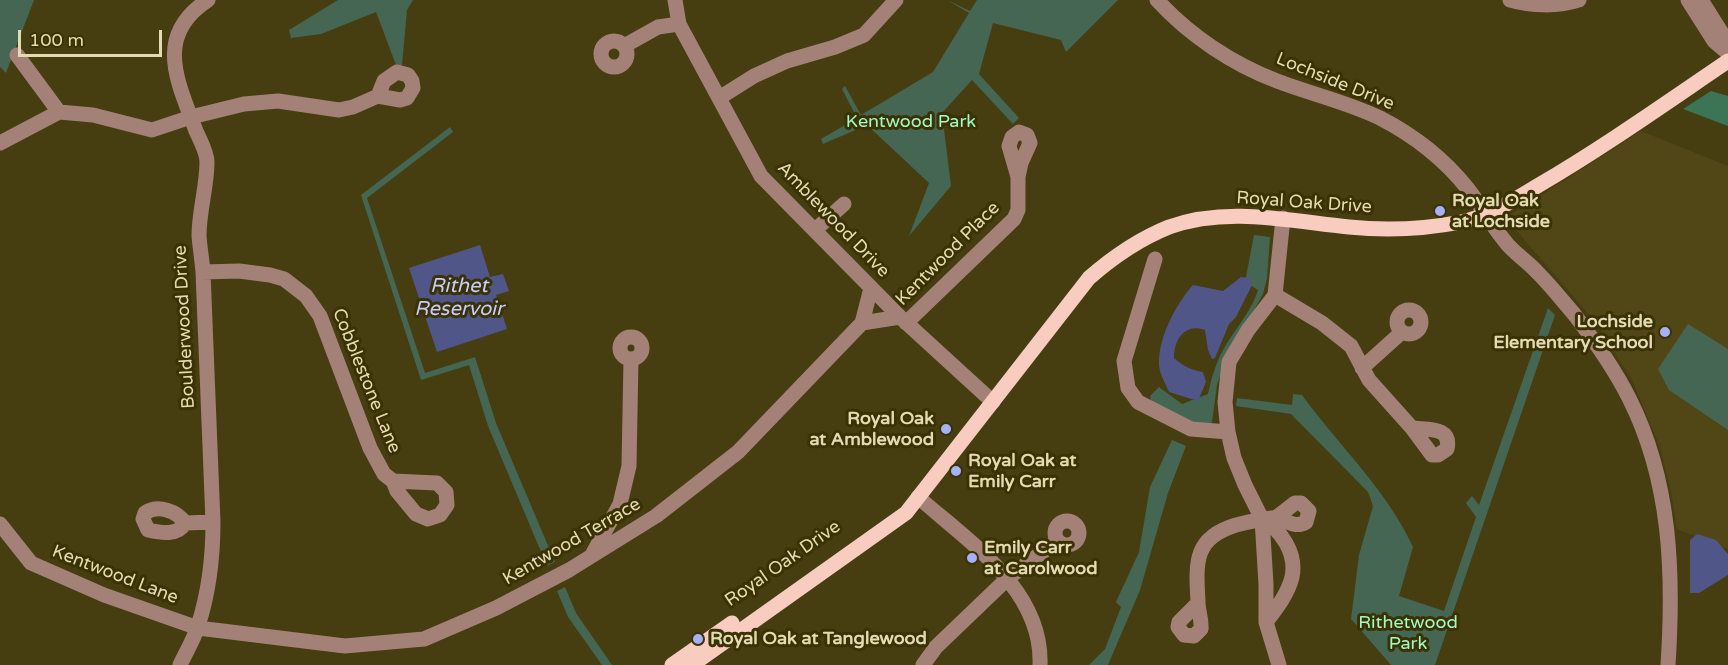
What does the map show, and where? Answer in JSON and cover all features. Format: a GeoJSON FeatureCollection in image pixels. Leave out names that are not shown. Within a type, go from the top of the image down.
{"type":"FeatureCollection","features":[{"type":"Feature","properties":{"kind":"main road","name":"Royal Oak Drive"},"geometry":{"type":"LineString","coordinates":[[692,665],[906,513],[1068,302],[1089,278],[1112,258],[1142,239],[1170,227],[1200,219],[1232,216],[1350,227],[1415,228],[1486,216],[1571,167],[1728,61]]}},
{"type":"Feature","properties":{"kind":"main road","name":"Royal Oak Drive"},"geometry":{"type":"LineString","coordinates":[[672,665],[894,510],[918,497]]}},
{"type":"Feature","properties":{"kind":"street","name":"Boulderwood Drive"},"geometry":{"type":"LineString","coordinates":[[180,665],[198,628],[213,558],[213,522],[203,273],[199,234],[207,159],[176,76],[174,49],[178,31],[184,20],[196,7],[208,0]]}},
{"type":"Feature","properties":{"kind":"street","name":"Amblewood Drive"},"geometry":{"type":"LineString","coordinates":[[675,0],[680,24],[761,176],[903,320],[993,402]]}},
{"type":"Feature","properties":{"kind":"street"},"geometry":{"type":"LineString","coordinates":[[719,98],[754,76],[787,61],[835,47],[864,35],[896,0]]}},
{"type":"Feature","properties":{"kind":"street","name":"Lochside Drive"},"geometry":{"type":"LineString","coordinates":[[1157,0],[1173,18],[1222,54],[1276,81],[1380,118],[1443,161],[1509,245],[1545,280],[1602,352],[1629,397],[1648,440],[1664,500],[1671,576],[1668,665]]}},
{"type":"Feature","properties":{"kind":"street"},"geometry":{"type":"LineString","coordinates":[[1510,0],[1533,4],[1579,0]]}},
{"type":"Feature","properties":{"kind":"street"},"geometry":{"type":"LineString","coordinates":[[1688,0],[1714,41],[1728,53]]}},
{"type":"Feature","properties":{"kind":"street"},"geometry":{"type":"LineString","coordinates":[[1701,0],[1724,34],[1728,46]]}},
{"type":"Feature","properties":{"kind":"street"},"geometry":{"type":"LineString","coordinates":[[624,46],[658,27],[680,24]]}},
{"type":"Feature","properties":{"kind":"street"},"geometry":{"type":"LineString","coordinates":[[17,55],[58,112]]}},
{"type":"Feature","properties":{"kind":"street"},"geometry":{"type":"LineString","coordinates":[[0,143],[58,112],[93,114],[152,130],[191,117],[244,104],[278,101],[339,110],[353,107],[378,96]]}},
{"type":"Feature","properties":{"kind":"street","name":"Kentwood Place"},"geometry":{"type":"LineString","coordinates":[[903,320],[1014,219],[1018,210],[1018,177]]}},
{"type":"Feature","properties":{"kind":"street"},"geometry":{"type":"LineString","coordinates":[[815,230],[844,204]]}},
{"type":"Feature","properties":{"kind":"street"},"geometry":{"type":"LineString","coordinates":[[1266,622],[1289,586],[1293,575],[1292,559],[1287,544],[1245,485],[1234,458],[1225,402],[1229,362],[1248,330],[1275,295],[1283,219]]}},
{"type":"Feature","properties":{"kind":"street"},"geometry":{"type":"LineString","coordinates":[[1155,259],[1124,361],[1128,388],[1138,402],[1191,429],[1228,432]]}},
{"type":"Feature","properties":{"kind":"street","name":"Cobblestone Lane"},"geometry":{"type":"LineString","coordinates":[[203,273],[258,272],[284,279],[306,296],[320,316],[370,448],[384,474],[393,481]]}},
{"type":"Feature","properties":{"kind":"street","name":"Kentwood Terrace"},"geometry":{"type":"LineString","coordinates":[[198,628],[345,646],[424,639],[496,608],[570,570],[656,516],[738,452],[862,323],[871,288]]}},
{"type":"Feature","properties":{"kind":"street"},"geometry":{"type":"LineString","coordinates":[[1275,295],[1323,323],[1351,346],[1378,392],[1412,428],[1432,455],[1438,455],[1447,449],[1447,437],[1438,430],[1412,428]]}},
{"type":"Feature","properties":{"kind":"street"},"geometry":{"type":"LineString","coordinates":[[862,323],[903,320]]}},
{"type":"Feature","properties":{"kind":"street"},"geometry":{"type":"LineString","coordinates":[[1362,368],[1402,332]]}},
{"type":"Feature","properties":{"kind":"street"},"geometry":{"type":"LineString","coordinates":[[593,554],[620,504],[629,466],[631,360]]}},
{"type":"Feature","properties":{"kind":"street"},"geometry":{"type":"LineString","coordinates":[[918,497],[1008,578],[1029,611],[1036,629],[1041,647],[1040,665]]}},
{"type":"Feature","properties":{"kind":"street"},"geometry":{"type":"LineString","coordinates":[[1198,603],[1199,558],[1209,537],[1224,529],[1269,518]]}},
{"type":"Feature","properties":{"kind":"street"},"geometry":{"type":"LineString","coordinates":[[1269,518],[1266,622],[1279,665]]}},
{"type":"Feature","properties":{"kind":"street"},"geometry":{"type":"LineString","coordinates":[[185,523],[213,522]]}},
{"type":"Feature","properties":{"kind":"street","name":"Kentwood Lane"},"geometry":{"type":"LineString","coordinates":[[0,524],[31,563],[104,595],[198,628]]}},
{"type":"Feature","properties":{"kind":"street"},"geometry":{"type":"LineString","coordinates":[[923,665],[936,647],[1008,578],[1057,541]]}},
{"type":"Feature","properties":{"kind":"shaded area","name":"Lochside Elementary School"},"geometry":{"type":"Polygon","coordinates":[[[1641,131],[1728,166],[1728,549],[1677,529],[1671,491],[1660,447],[1632,380],[1596,323],[1505,217],[1641,131]]]}},
{"type":"Feature","properties":{"kind":"green space"},"geometry":{"type":"Polygon","coordinates":[[[0,0],[34,0],[6,73],[0,67],[0,0]]]}},
{"type":"Feature","properties":{"kind":"green space"},"geometry":{"type":"Polygon","coordinates":[[[338,0],[413,0],[407,10],[402,65],[396,65],[376,12],[321,34],[291,38],[289,30],[338,0]]]}},
{"type":"Feature","properties":{"kind":"green space","name":"Kentwood Park"},"geometry":{"type":"Polygon","coordinates":[[[947,0],[970,11],[977,0],[1118,0],[1066,52],[1061,40],[993,23],[979,74],[1019,118],[1013,124],[972,80],[942,113],[951,186],[909,236],[929,183],[867,125],[823,144],[821,139],[857,118],[842,89],[845,86],[861,115],[933,72],[969,13],[947,0]]]}},
{"type":"Feature","properties":{"kind":"green space"},"geometry":{"type":"Polygon","coordinates":[[[1711,91],[1728,96],[1728,126],[1683,109],[1711,91]]]}},
{"type":"Feature","properties":{"kind":"green space"},"geometry":{"type":"Polygon","coordinates":[[[450,127],[453,132],[367,198],[425,373],[475,357],[496,423],[555,562],[547,566],[488,426],[469,365],[421,380],[361,195],[450,127]]]}},
{"type":"Feature","properties":{"kind":"green space"},"geometry":{"type":"Polygon","coordinates":[[[1254,235],[1270,237],[1267,278],[1263,294],[1224,364],[1217,385],[1212,422],[1210,425],[1197,425],[1151,401],[1150,396],[1159,387],[1182,404],[1208,394],[1222,353],[1249,310],[1258,290],[1245,282],[1254,235]]]}},
{"type":"Feature","properties":{"kind":"green space","name":"Rithetwood Park"},"geometry":{"type":"Polygon","coordinates":[[[1548,308],[1555,315],[1435,665],[1391,665],[1351,619],[1359,555],[1373,506],[1368,492],[1291,414],[1236,406],[1237,398],[1292,405],[1293,394],[1302,395],[1390,506],[1413,547],[1399,596],[1444,611],[1476,517],[1466,503],[1472,496],[1479,505],[1548,308]]]}},
{"type":"Feature","properties":{"kind":"green space"},"geometry":{"type":"Polygon","coordinates":[[[1688,324],[1728,349],[1728,430],[1669,390],[1658,369],[1688,324]]]}},
{"type":"Feature","properties":{"kind":"green space"},"geometry":{"type":"Polygon","coordinates":[[[1172,440],[1186,446],[1168,493],[1140,590],[1108,665],[1089,665],[1105,649],[1121,607],[1116,602],[1139,552],[1150,487],[1172,440]]]}},
{"type":"Feature","properties":{"kind":"green space"},"geometry":{"type":"Polygon","coordinates":[[[565,587],[576,613],[612,665],[602,665],[568,617],[557,591],[565,587]]]}},
{"type":"Feature","properties":{"kind":"water","name":"Rithet Reservoir"},"geometry":{"type":"Polygon","coordinates":[[[480,245],[490,277],[503,274],[509,291],[496,295],[507,329],[437,352],[409,268],[480,245]]]}},
{"type":"Feature","properties":{"kind":"water"},"geometry":{"type":"Polygon","coordinates":[[[1241,277],[1249,278],[1252,285],[1236,317],[1229,324],[1215,358],[1212,359],[1208,350],[1205,330],[1198,328],[1186,331],[1176,345],[1174,358],[1187,367],[1203,372],[1206,382],[1198,401],[1169,392],[1160,371],[1160,349],[1168,325],[1180,302],[1193,285],[1223,291],[1241,277]]]}},
{"type":"Feature","properties":{"kind":"water"},"geometry":{"type":"Polygon","coordinates":[[[1697,534],[1716,540],[1728,554],[1728,575],[1699,593],[1690,593],[1690,540],[1697,534]]]}},
{"type":"Feature","properties":{"kind":"place","name":"Royal Oak at Lochside"},"geometry":{"type":"Point","coordinates":[1440,211]}},
{"type":"Feature","properties":{"kind":"place","name":"Lochside Elementary School"},"geometry":{"type":"Point","coordinates":[1665,332]}},
{"type":"Feature","properties":{"kind":"place","name":"Royal Oak at Amblewood"},"geometry":{"type":"Point","coordinates":[946,429]}},
{"type":"Feature","properties":{"kind":"place","name":"Royal Oak at Emily Carr"},"geometry":{"type":"Point","coordinates":[956,471]}},
{"type":"Feature","properties":{"kind":"place","name":"Emily Carr at Carolwood"},"geometry":{"type":"Point","coordinates":[972,558]}},
{"type":"Feature","properties":{"kind":"place","name":"Royal Oak at Tanglewood"},"geometry":{"type":"Point","coordinates":[698,639]}}]}
